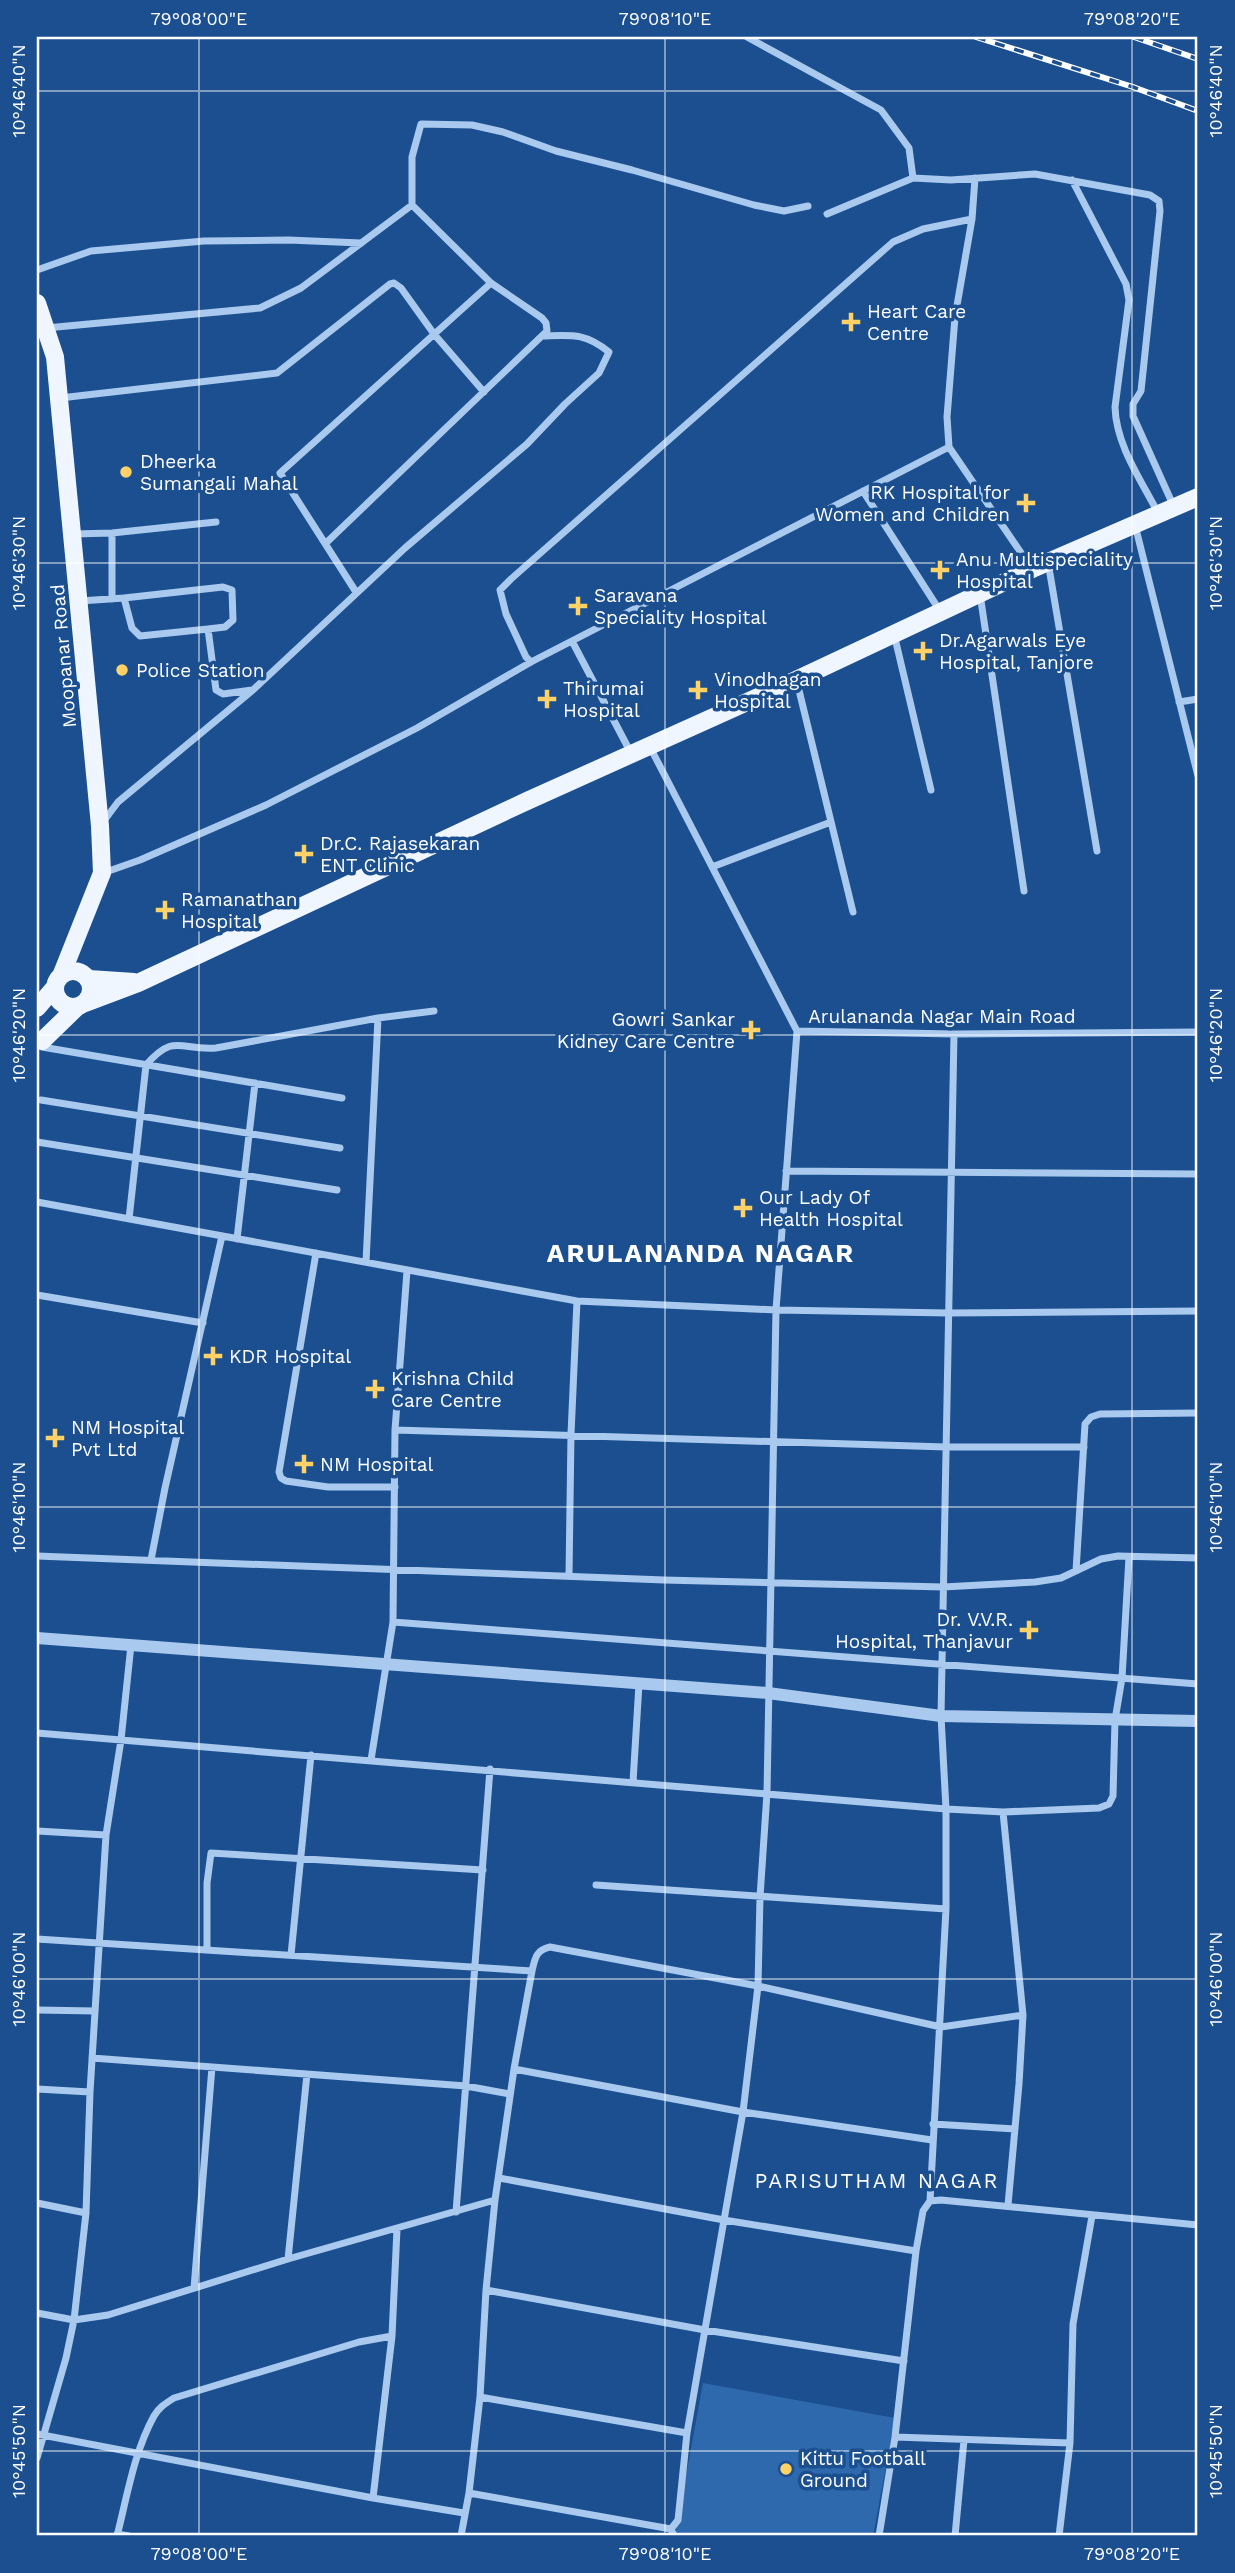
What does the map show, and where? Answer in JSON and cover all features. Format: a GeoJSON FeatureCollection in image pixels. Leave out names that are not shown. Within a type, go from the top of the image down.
{"type":"FeatureCollection","features":[{"type":"Feature","properties":{"kind":"main road","name":"Moopanar Road"},"geometry":{"type":"LineString","coordinates":[[37,303],[41,330],[55,357],[100,825],[102,873],[58,982]]}},
{"type":"Feature","properties":{"kind":"main road"},"geometry":{"type":"LineString","coordinates":[[58,982],[61,1003],[65,1006],[81,1005],[138,983],[1040,565],[1198,497]]}},
{"type":"Feature","properties":{"kind":"main road","name":"Moopanar Road"},"geometry":{"type":"LineString","coordinates":[[82,922],[85,976]]}},
{"type":"Feature","properties":{"kind":"main road"},"geometry":{"type":"LineString","coordinates":[[37,1008],[70,971],[85,976],[138,983]]}},
{"type":"Feature","properties":{"kind":"main road"},"geometry":{"type":"LineString","coordinates":[[39,1043],[81,1005],[92,989],[85,976]]}},
{"type":"Feature","properties":{"kind":"street"},"geometry":{"type":"LineString","coordinates":[[747,37],[881,110],[909,148],[913,178]]}},
{"type":"Feature","properties":{"kind":"street"},"geometry":{"type":"LineString","coordinates":[[326,543],[544,335],[547,328],[542,317],[491,283],[412,205],[412,157],[421,124],[472,125],[503,132],[556,151],[754,205],[784,211],[808,206]]}},
{"type":"Feature","properties":{"kind":"street"},"geometry":{"type":"LineString","coordinates":[[827,214],[913,178],[951,180],[1035,174],[1150,195],[1158,201],[1160,211],[1141,391],[1133,404],[1133,416],[1167,510]]}},
{"type":"Feature","properties":{"kind":"street"},"geometry":{"type":"LineString","coordinates":[[975,178],[972,219],[955,317],[947,418],[949,447],[1040,565],[1097,851]]}},
{"type":"Feature","properties":{"kind":"street"},"geometry":{"type":"LineString","coordinates":[[1072,180],[1126,284],[1129,300],[1115,407],[1119,437],[1167,510]]}},
{"type":"Feature","properties":{"kind":"street"},"geometry":{"type":"LineString","coordinates":[[41,330],[260,308],[301,288],[412,205]]}},
{"type":"Feature","properties":{"kind":"street"},"geometry":{"type":"LineString","coordinates":[[531,662],[526,657],[506,614],[500,590],[893,242],[923,229],[972,219]]}},
{"type":"Feature","properties":{"kind":"street"},"geometry":{"type":"LineString","coordinates":[[37,270],[91,251],[204,241],[361,243]]}},
{"type":"Feature","properties":{"kind":"street"},"geometry":{"type":"LineString","coordinates":[[59,398],[277,373],[394,283],[401,288],[434,334],[484,392]]}},
{"type":"Feature","properties":{"kind":"street"},"geometry":{"type":"LineString","coordinates":[[356,592],[280,473],[491,283]]}},
{"type":"Feature","properties":{"kind":"street"},"geometry":{"type":"LineString","coordinates":[[100,825],[118,802],[254,689],[356,592],[482,480],[527,444],[599,373],[609,352],[595,340],[580,335],[544,335]]}},
{"type":"Feature","properties":{"kind":"street"},"geometry":{"type":"LineString","coordinates":[[102,873],[140,860],[266,806],[417,728],[531,662],[949,447]]}},
{"type":"Feature","properties":{"kind":"street"},"geometry":{"type":"LineString","coordinates":[[863,491],[940,612]]}},
{"type":"Feature","properties":{"kind":"street"},"geometry":{"type":"LineString","coordinates":[[73,534],[112,533],[216,522]]}},
{"type":"Feature","properties":{"kind":"street"},"geometry":{"type":"LineString","coordinates":[[1134,523],[1198,776]]}},
{"type":"Feature","properties":{"kind":"street"},"geometry":{"type":"LineString","coordinates":[[112,533],[112,599]]}},
{"type":"Feature","properties":{"kind":"street"},"geometry":{"type":"LineString","coordinates":[[79,601],[223,587],[232,590],[233,620],[225,627],[140,636],[132,628],[124,598]]}},
{"type":"Feature","properties":{"kind":"street"},"geometry":{"type":"LineString","coordinates":[[980,593],[1024,891]]}},
{"type":"Feature","properties":{"kind":"street"},"geometry":{"type":"LineString","coordinates":[[208,629],[216,690],[223,694],[254,689]]}},
{"type":"Feature","properties":{"kind":"street"},"geometry":{"type":"LineString","coordinates":[[894,634],[931,790]]}},
{"type":"Feature","properties":{"kind":"street"},"geometry":{"type":"LineString","coordinates":[[572,641],[632,756]]}},
{"type":"Feature","properties":{"kind":"street"},"geometry":{"type":"LineString","coordinates":[[796,680],[853,912]]}},
{"type":"Feature","properties":{"kind":"street"},"geometry":{"type":"LineString","coordinates":[[1180,702],[1198,699]]}},
{"type":"Feature","properties":{"kind":"street","name":"Arulananda Nagar Main Road"},"geometry":{"type":"LineString","coordinates":[[649,747],[797,1031],[954,1034],[1198,1032]]}},
{"type":"Feature","properties":{"kind":"street"},"geometry":{"type":"LineString","coordinates":[[712,867],[831,822]]}},
{"type":"Feature","properties":{"kind":"street"},"geometry":{"type":"LineString","coordinates":[[129,1219],[146,1065],[159,1050],[169,1045],[216,1048],[378,1018],[434,1011]]}},
{"type":"Feature","properties":{"kind":"street"},"geometry":{"type":"LineString","coordinates":[[366,1262],[378,1018]]}},
{"type":"Feature","properties":{"kind":"street"},"geometry":{"type":"LineString","coordinates":[[470,2493],[673,2533],[678,2520],[687,2433],[743,2112],[758,1986],[760,1897],[767,1793],[776,1310],[797,1031]]}},
{"type":"Feature","properties":{"kind":"street"},"geometry":{"type":"LineString","coordinates":[[879,2536],[895,2437],[916,2251],[923,2211],[930,2202],[941,2026],[946,1909],[942,1716],[943,1587],[954,1034]]}},
{"type":"Feature","properties":{"kind":"street"},"geometry":{"type":"LineString","coordinates":[[39,1043],[146,1065],[342,1098]]}},
{"type":"Feature","properties":{"kind":"street"},"geometry":{"type":"LineString","coordinates":[[237,1239],[255,1083]]}},
{"type":"Feature","properties":{"kind":"street"},"geometry":{"type":"LineString","coordinates":[[41,1100],[340,1148]]}},
{"type":"Feature","properties":{"kind":"street"},"geometry":{"type":"LineString","coordinates":[[37,1142],[337,1190]]}},
{"type":"Feature","properties":{"kind":"street"},"geometry":{"type":"LineString","coordinates":[[786,1171],[1198,1174]]}},
{"type":"Feature","properties":{"kind":"street"},"geometry":{"type":"LineString","coordinates":[[37,1202],[577,1301],[776,1310],[1198,1311]]}},
{"type":"Feature","properties":{"kind":"street"},"geometry":{"type":"LineString","coordinates":[[151,1560],[222,1236]]}},
{"type":"Feature","properties":{"kind":"street"},"geometry":{"type":"LineString","coordinates":[[316,1253],[279,1472],[281,1478],[328,1488],[395,1487]]}},
{"type":"Feature","properties":{"kind":"street"},"geometry":{"type":"LineString","coordinates":[[371,1760],[393,1622],[395,1430],[407,1271]]}},
{"type":"Feature","properties":{"kind":"street"},"geometry":{"type":"LineString","coordinates":[[37,1295],[204,1323]]}},
{"type":"Feature","properties":{"kind":"street"},"geometry":{"type":"LineString","coordinates":[[569,1576],[571,1434],[577,1301]]}},
{"type":"Feature","properties":{"kind":"street"},"geometry":{"type":"LineString","coordinates":[[1076,1571],[1085,1424],[1091,1417],[1100,1414],[1198,1413]]}},
{"type":"Feature","properties":{"kind":"street"},"geometry":{"type":"LineString","coordinates":[[395,1430],[946,1447],[1084,1447]]}},
{"type":"Feature","properties":{"kind":"street"},"geometry":{"type":"LineString","coordinates":[[37,1556],[943,1587],[1035,1583],[1061,1578],[1101,1559],[1198,1558]]}},
{"type":"Feature","properties":{"kind":"street"},"geometry":{"type":"LineString","coordinates":[[37,1733],[946,1809],[1003,1812],[1099,1808],[1108,1804],[1113,1796],[1115,1720],[1122,1678],[1129,1557]]}},
{"type":"Feature","properties":{"kind":"street"},"geometry":{"type":"LineString","coordinates":[[393,1622],[768,1653],[1198,1684]]}},
{"type":"Feature","properties":{"kind":"street"},"geometry":{"type":"LineString","coordinates":[[37,1638],[768,1693],[942,1716],[1198,1721]]}},
{"type":"Feature","properties":{"kind":"street"},"geometry":{"type":"LineString","coordinates":[[37,2458],[40,2434],[66,2358],[74,2320],[86,2213],[90,2092],[106,1835],[121,1740],[131,1645]]}},
{"type":"Feature","properties":{"kind":"street"},"geometry":{"type":"LineString","coordinates":[[633,1782],[639,1684]]}},
{"type":"Feature","properties":{"kind":"street"},"geometry":{"type":"LineString","coordinates":[[291,1955],[311,1755]]}},
{"type":"Feature","properties":{"kind":"street"},"geometry":{"type":"LineString","coordinates":[[456,2212],[491,1769]]}},
{"type":"Feature","properties":{"kind":"street"},"geometry":{"type":"LineString","coordinates":[[1003,1812],[1023,2015],[1007,2206]]}},
{"type":"Feature","properties":{"kind":"street"},"geometry":{"type":"LineString","coordinates":[[37,1830],[106,1835]]}},
{"type":"Feature","properties":{"kind":"street"},"geometry":{"type":"LineString","coordinates":[[207,1950],[207,1883],[211,1853],[483,1870]]}},
{"type":"Feature","properties":{"kind":"street"},"geometry":{"type":"LineString","coordinates":[[597,1885],[946,1909]]}},
{"type":"Feature","properties":{"kind":"street"},"geometry":{"type":"LineString","coordinates":[[37,1939],[532,1971]]}},
{"type":"Feature","properties":{"kind":"street"},"geometry":{"type":"LineString","coordinates":[[461,2536],[470,2493],[480,2397],[486,2290],[495,2200],[514,2069],[532,1971],[536,1955],[542,1949],[550,1947],[758,1986],[941,2026],[1023,2015]]}},
{"type":"Feature","properties":{"kind":"street"},"geometry":{"type":"LineString","coordinates":[[37,2010],[95,2011]]}},
{"type":"Feature","properties":{"kind":"street"},"geometry":{"type":"LineString","coordinates":[[92,2059],[466,2086],[510,2094]]}},
{"type":"Feature","properties":{"kind":"street"},"geometry":{"type":"LineString","coordinates":[[194,2288],[212,2067]]}},
{"type":"Feature","properties":{"kind":"street"},"geometry":{"type":"LineString","coordinates":[[514,2069],[743,2112],[932,2140]]}},
{"type":"Feature","properties":{"kind":"street"},"geometry":{"type":"LineString","coordinates":[[288,2259],[307,2074]]}},
{"type":"Feature","properties":{"kind":"street"},"geometry":{"type":"LineString","coordinates":[[37,2088],[90,2092]]}},
{"type":"Feature","properties":{"kind":"street"},"geometry":{"type":"LineString","coordinates":[[933,2124],[1015,2129]]}},
{"type":"Feature","properties":{"kind":"street"},"geometry":{"type":"LineString","coordinates":[[499,2178],[724,2220],[916,2251]]}},
{"type":"Feature","properties":{"kind":"street"},"geometry":{"type":"LineString","coordinates":[[37,2312],[74,2320],[108,2315],[288,2259],[495,2200]]}},
{"type":"Feature","properties":{"kind":"street"},"geometry":{"type":"LineString","coordinates":[[930,2202],[941,2200],[1198,2225]]}},
{"type":"Feature","properties":{"kind":"street"},"geometry":{"type":"LineString","coordinates":[[37,2203],[86,2213]]}},
{"type":"Feature","properties":{"kind":"street"},"geometry":{"type":"LineString","coordinates":[[1059,2536],[1070,2443],[1073,2324],[1091,2216]]}},
{"type":"Feature","properties":{"kind":"street"},"geometry":{"type":"LineString","coordinates":[[373,2498],[392,2336],[397,2229]]}},
{"type":"Feature","properties":{"kind":"street"},"geometry":{"type":"LineString","coordinates":[[486,2290],[705,2330],[904,2361]]}},
{"type":"Feature","properties":{"kind":"street"},"geometry":{"type":"LineString","coordinates":[[129,2536],[117,2535],[140,2452],[154,2416],[162,2405],[174,2398],[359,2343],[392,2336]]}},
{"type":"Feature","properties":{"kind":"street"},"geometry":{"type":"LineString","coordinates":[[480,2397],[687,2433]]}},
{"type":"Feature","properties":{"kind":"street"},"geometry":{"type":"LineString","coordinates":[[40,2434],[464,2513]]}},
{"type":"Feature","properties":{"kind":"street"},"geometry":{"type":"LineString","coordinates":[[895,2437],[1070,2443]]}},
{"type":"Feature","properties":{"kind":"street"},"geometry":{"type":"LineString","coordinates":[[955,2536],[964,2440]]}},
{"type":"Feature","properties":{"kind":"shaded area","name":"Kittu Football Ground"},"geometry":{"type":"Polygon","coordinates":[[[703,2383],[895,2418],[873,2536],[675,2536],[703,2383]]]}},
{"type":"Feature","properties":{"kind":"railway"},"geometry":{"type":"LineString","coordinates":[[976,37],[1133,87],[1198,111]]}},
{"type":"Feature","properties":{"kind":"railway"},"geometry":{"type":"LineString","coordinates":[[1134,37],[1198,59]]}},
{"type":"Feature","properties":{"kind":"place","name":"Heart Care Centre"},"geometry":{"type":"Point","coordinates":[851,322]}},
{"type":"Feature","properties":{"kind":"place","name":"Dheerka Sumangali Mahal"},"geometry":{"type":"Point","coordinates":[126,472]}},
{"type":"Feature","properties":{"kind":"place","name":"RK Hospital for Women and Children"},"geometry":{"type":"Point","coordinates":[1026,503]}},
{"type":"Feature","properties":{"kind":"place","name":"Anu Multispeciality Hospital"},"geometry":{"type":"Point","coordinates":[940,570]}},
{"type":"Feature","properties":{"kind":"place","name":"Saravana Speciality Hospital"},"geometry":{"type":"Point","coordinates":[578,606]}},
{"type":"Feature","properties":{"kind":"place","name":"Dr.Agarwals Eye Hospital, Tanjore"},"geometry":{"type":"Point","coordinates":[923,651]}},
{"type":"Feature","properties":{"kind":"place","name":"Police Station"},"geometry":{"type":"Point","coordinates":[122,670]}},
{"type":"Feature","properties":{"kind":"place","name":"Vinodhagan Hospital"},"geometry":{"type":"Point","coordinates":[698,690]}},
{"type":"Feature","properties":{"kind":"place","name":"Thirumai Hospital"},"geometry":{"type":"Point","coordinates":[547,699]}},
{"type":"Feature","properties":{"kind":"place","name":"Dr.C. Rajasekaran ENT Clinic"},"geometry":{"type":"Point","coordinates":[304,854]}},
{"type":"Feature","properties":{"kind":"place","name":"Ramanathan Hospital"},"geometry":{"type":"Point","coordinates":[165,910]}},
{"type":"Feature","properties":{"kind":"place","name":"Gowri Sankar Kidney Care Centre"},"geometry":{"type":"Point","coordinates":[751,1030]}},
{"type":"Feature","properties":{"kind":"place","name":"Our Lady Of Health Hospital"},"geometry":{"type":"Point","coordinates":[743,1208]}},
{"type":"Feature","properties":{"kind":"place","name":"KDR Hospital"},"geometry":{"type":"Point","coordinates":[213,1356]}},
{"type":"Feature","properties":{"kind":"place","name":"Krishna Child Care Centre"},"geometry":{"type":"Point","coordinates":[375,1389]}},
{"type":"Feature","properties":{"kind":"place","name":"NM Hospital Pvt Ltd"},"geometry":{"type":"Point","coordinates":[55,1438]}},
{"type":"Feature","properties":{"kind":"place","name":"NM Hospital"},"geometry":{"type":"Point","coordinates":[304,1464]}},
{"type":"Feature","properties":{"kind":"place","name":"Dr. V.V.R. Hospital, Thanjavur"},"geometry":{"type":"Point","coordinates":[1029,1630]}},
{"type":"Feature","properties":{"kind":"place","name":"Kittu Football Ground"},"geometry":{"type":"Point","coordinates":[786,2469]}},
{"type":"Feature","properties":{"kind":"district","name":"ARULANANDA NAGAR"},"geometry":{"type":"Point","coordinates":[701,1253]}},
{"type":"Feature","properties":{"kind":"district","name":"PARISUTHAM NAGAR"},"geometry":{"type":"Point","coordinates":[877,2181]}}]}
